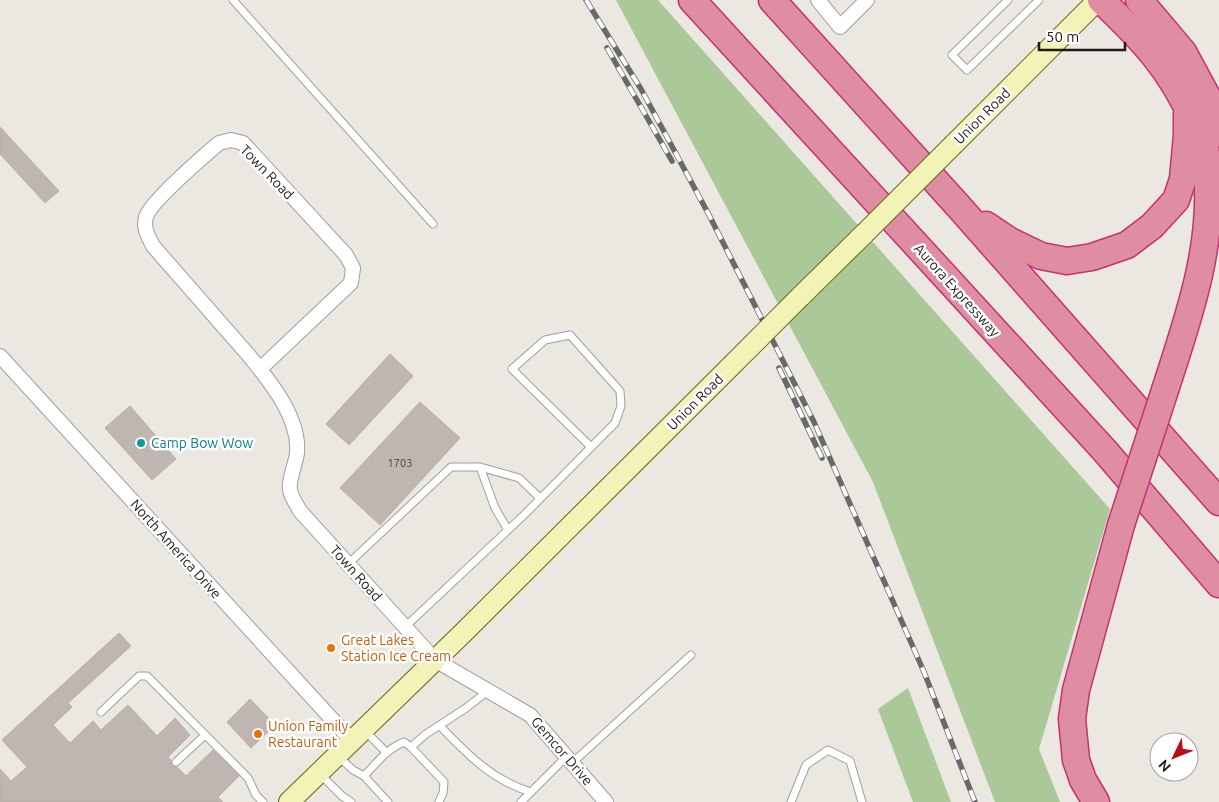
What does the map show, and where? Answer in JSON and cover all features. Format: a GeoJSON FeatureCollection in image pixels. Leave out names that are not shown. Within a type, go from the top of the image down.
{"type":"FeatureCollection","features":[{"type":"Feature","properties":{"kind":"highway","name":"Aurora Expressway"},"geometry":{"type":"LineString","coordinates":[[692,0],[1105,451],[1219,584]]}},
{"type":"Feature","properties":{"kind":"highway"},"geometry":{"type":"LineString","coordinates":[[772,0],[960,208],[1219,502]]}},
{"type":"Feature","properties":{"kind":"highway"},"geometry":{"type":"LineString","coordinates":[[1096,802],[1083,780],[1076,760],[1072,720],[1076,690],[1171,393],[1203,256],[1209,192],[1205,146],[1187,106],[1162,64],[1138,37],[1100,0]]}},
{"type":"Feature","properties":{"kind":"highway"},"geometry":{"type":"LineString","coordinates":[[1138,0],[1183,52],[1209,100],[1219,133]]}},
{"type":"Feature","properties":{"kind":"highway"},"geometry":{"type":"LineString","coordinates":[[960,208],[1010,241],[1041,256],[1067,261],[1092,257],[1127,245],[1152,226],[1176,200],[1183,179],[1187,135],[1187,106]]}},
{"type":"Feature","properties":{"kind":"highway"},"geometry":{"type":"LineString","coordinates":[[1171,393],[1187,369],[1212,279],[1219,241]]}},
{"type":"Feature","properties":{"kind":"highway"},"geometry":{"type":"LineString","coordinates":[[1113,802],[1104,793],[1092,772],[1084,749],[1082,721],[1085,689],[1127,529]]}},
{"type":"Feature","properties":{"kind":"main road","name":"Union Road"},"geometry":{"type":"LineString","coordinates":[[290,802],[1100,0]]}},
{"type":"Feature","properties":{"kind":"street"},"geometry":{"type":"LineString","coordinates":[[818,0],[840,27],[867,0]]}},
{"type":"Feature","properties":{"kind":"street","name":"Town Road"},"geometry":{"type":"LineString","coordinates":[[260,369],[351,283],[353,268],[346,255],[243,143],[232,140],[218,143],[155,202],[146,215],[145,230],[153,246],[276,389],[295,429],[297,452],[290,490],[300,511],[435,660]]}},
{"type":"Feature","properties":{"kind":"street","name":"North America Drive"},"geometry":{"type":"LineString","coordinates":[[0,356],[358,735]]}},
{"type":"Feature","properties":{"kind":"street","name":"Gemcor Drive"},"geometry":{"type":"LineString","coordinates":[[435,660],[530,715],[606,802]]}},
{"type":"Feature","properties":{"kind":"lane"},"geometry":{"type":"LineString","coordinates":[[233,0],[433,224]]}},
{"type":"Feature","properties":{"kind":"lane"},"geometry":{"type":"LineString","coordinates":[[1008,0],[952,55],[967,70],[1036,1]]}},
{"type":"Feature","properties":{"kind":"lane"},"geometry":{"type":"LineString","coordinates":[[405,627],[508,530],[591,447],[614,423],[621,406],[620,391],[570,335],[545,340],[512,369],[591,447]]}},
{"type":"Feature","properties":{"kind":"lane"},"geometry":{"type":"LineString","coordinates":[[348,564],[451,468],[480,466],[519,478],[540,498]]}},
{"type":"Feature","properties":{"kind":"lane"},"geometry":{"type":"LineString","coordinates":[[480,466],[495,508],[508,530]]}},
{"type":"Feature","properties":{"kind":"lane"},"geometry":{"type":"LineString","coordinates":[[521,802],[691,656]]}},
{"type":"Feature","properties":{"kind":"lane"},"geometry":{"type":"LineString","coordinates":[[101,712],[140,676],[147,676],[248,778],[256,795],[263,802]]}},
{"type":"Feature","properties":{"kind":"lane"},"geometry":{"type":"LineString","coordinates":[[412,747],[426,734],[488,691]]}},
{"type":"Feature","properties":{"kind":"lane"},"geometry":{"type":"LineString","coordinates":[[440,726],[473,760],[514,787],[531,792]]}},
{"type":"Feature","properties":{"kind":"lane"},"geometry":{"type":"LineString","coordinates":[[176,762],[205,735]]}},
{"type":"Feature","properties":{"kind":"lane"},"geometry":{"type":"LineString","coordinates":[[358,735],[386,752]]}},
{"type":"Feature","properties":{"kind":"lane"},"geometry":{"type":"LineString","coordinates":[[364,776],[386,752],[404,742],[412,747],[444,782],[443,793],[439,802]]}},
{"type":"Feature","properties":{"kind":"lane"},"geometry":{"type":"LineString","coordinates":[[791,802],[806,765],[828,750],[850,761],[862,802]]}},
{"type":"Feature","properties":{"kind":"lane"},"geometry":{"type":"LineString","coordinates":[[337,755],[353,770],[364,776],[388,802]]}},
{"type":"Feature","properties":{"kind":"lane"},"geometry":{"type":"LineString","coordinates":[[319,773],[342,796],[351,802]]}},
{"type":"Feature","properties":{"kind":"green space"},"geometry":{"type":"Polygon","coordinates":[[[616,0],[658,0],[1110,509],[1039,749],[1060,802],[995,802],[873,482],[616,0]]]}},
{"type":"Feature","properties":{"kind":"green space"},"geometry":{"type":"Polygon","coordinates":[[[908,688],[951,802],[913,802],[878,709],[908,688]]]}},
{"type":"Feature","properties":{"kind":"building"},"geometry":{"type":"Polygon","coordinates":[[[0,127],[59,191],[45,203],[0,154],[0,127]]]}},
{"type":"Feature","properties":{"kind":"building"},"geometry":{"type":"Polygon","coordinates":[[[390,354],[413,376],[349,445],[326,424],[390,354]]]}},
{"type":"Feature","properties":{"kind":"building"},"geometry":{"type":"Polygon","coordinates":[[[420,402],[460,438],[380,525],[340,488],[420,402]]]}},
{"type":"Feature","properties":{"kind":"building","name":"Camp Bow Wow"},"geometry":{"type":"Polygon","coordinates":[[[130,406],[176,459],[152,480],[105,428],[130,406]]]}},
{"type":"Feature","properties":{"kind":"building"},"geometry":{"type":"Polygon","coordinates":[[[119,633],[131,646],[68,703],[72,707],[53,725],[70,743],[93,721],[101,730],[128,705],[157,736],[175,718],[190,735],[168,757],[171,760],[172,766],[177,767],[186,776],[213,750],[239,776],[218,797],[223,802],[0,802],[0,769],[11,781],[27,767],[2,740],[119,633]]]}},
{"type":"Feature","properties":{"kind":"building"},"geometry":{"type":"Polygon","coordinates":[[[250,699],[275,725],[251,748],[227,722],[250,699]]]}},
{"type":"Feature","properties":{"kind":"railway"},"geometry":{"type":"LineString","coordinates":[[586,0],[641,89],[708,213],[814,422],[924,672],[975,802]]}},
{"type":"Feature","properties":{"kind":"railway"},"geometry":{"type":"LineString","coordinates":[[607,48],[672,161]]}},
{"type":"Feature","properties":{"kind":"railway"},"geometry":{"type":"LineString","coordinates":[[779,368],[822,458]]}},
{"type":"Feature","properties":{"kind":"place","name":"Camp Bow Wow"},"geometry":{"type":"Point","coordinates":[141,443]}},
{"type":"Feature","properties":{"kind":"place","name":"Great Lakes Station Ice Cream"},"geometry":{"type":"Point","coordinates":[331,648]}},
{"type":"Feature","properties":{"kind":"place","name":"Union Family Restaurant"},"geometry":{"type":"Point","coordinates":[258,734]}}]}
